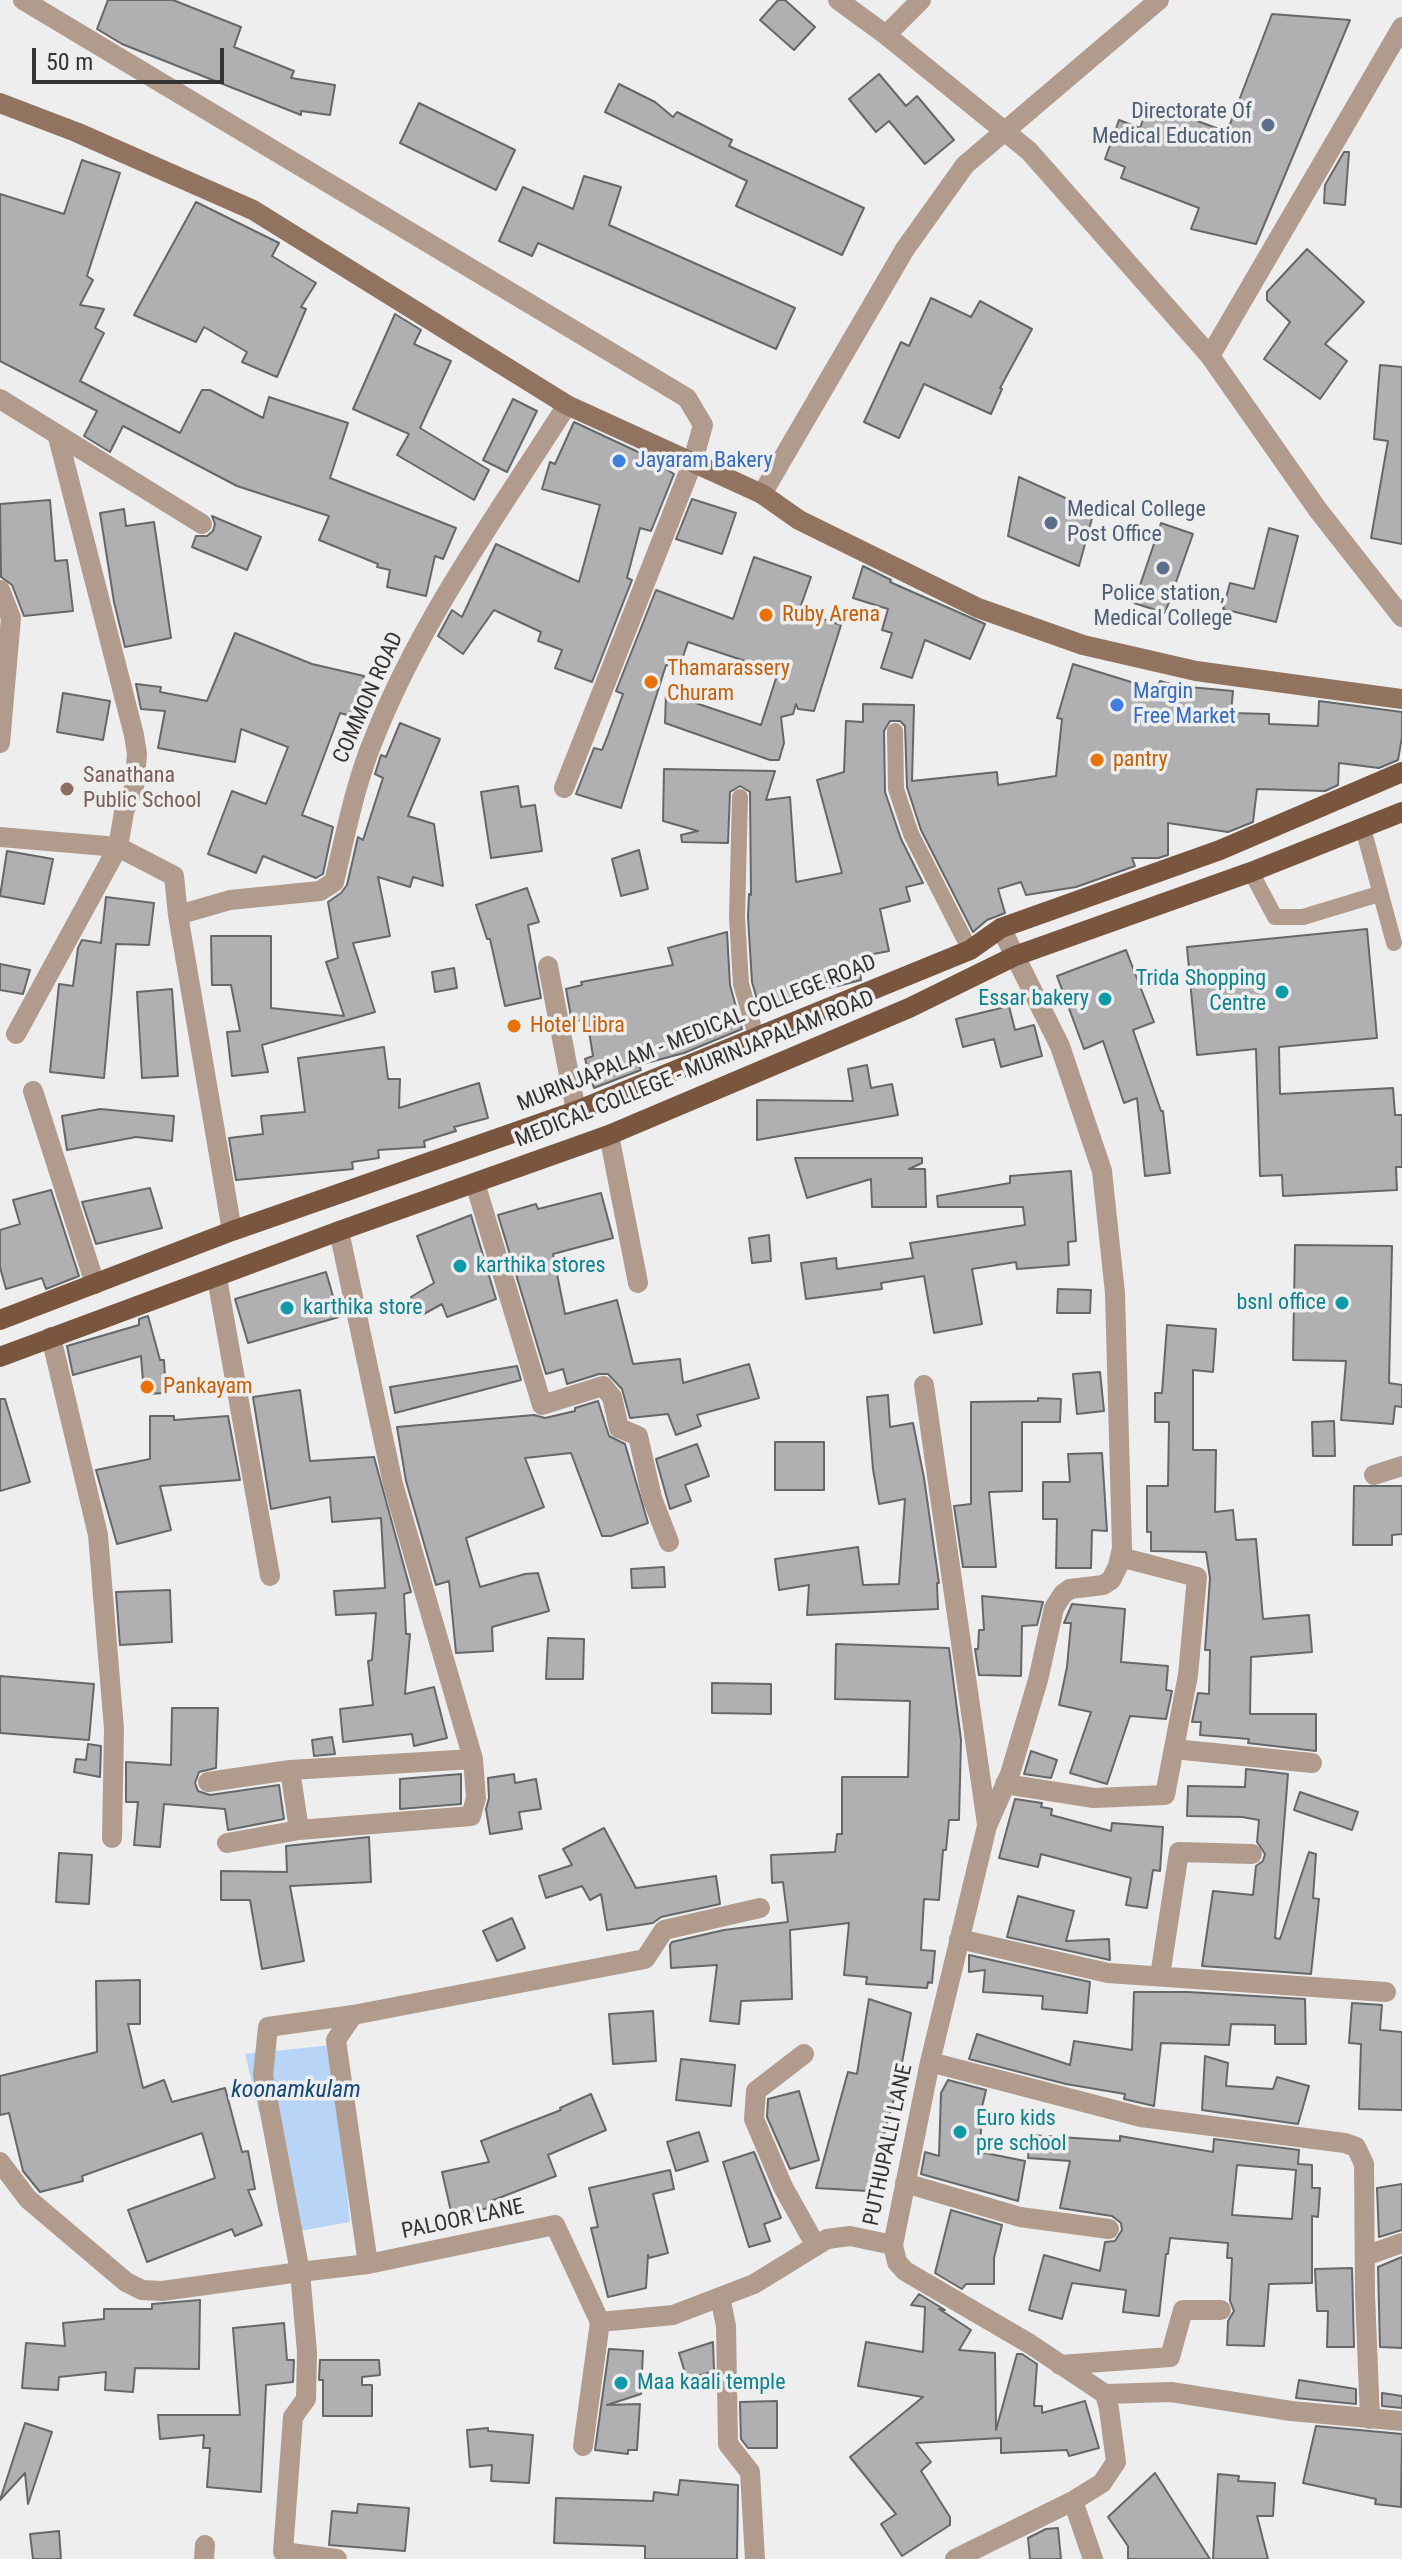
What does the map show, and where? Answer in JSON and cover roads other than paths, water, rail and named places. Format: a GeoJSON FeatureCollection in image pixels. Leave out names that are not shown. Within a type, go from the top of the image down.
{"type":"FeatureCollection","features":[{"type":"Feature","properties":{"kind":"main road"},"geometry":{"type":"LineString","coordinates":[[0,103],[76,132],[253,210],[567,405],[762,494],[799,520],[978,608],[1083,645],[1196,671],[1402,699]]}},
{"type":"Feature","properties":{"kind":"main road","name":"MURINJAPALAM - MEDICAL COLLEGE ROAD"},"geometry":{"type":"LineString","coordinates":[[0,1320],[232,1231],[576,1111],[970,950],[1001,928],[1220,850],[1402,772]]}},
{"type":"Feature","properties":{"kind":"main road","name":"MEDICAL COLLEGE - MURINJAPALAM ROAD"},"geometry":{"type":"LineString","coordinates":[[0,1357],[609,1135],[909,1008],[1015,956],[1251,872],[1402,812]]}},
{"type":"Feature","properties":{"kind":"street"},"geometry":{"type":"LineString","coordinates":[[23,0],[687,398],[703,425],[692,464],[564,788]]}},
{"type":"Feature","properties":{"kind":"street"},"geometry":{"type":"LineString","coordinates":[[838,0],[1029,151],[1210,356],[1318,510],[1402,617]]}},
{"type":"Feature","properties":{"kind":"street"},"geometry":{"type":"LineString","coordinates":[[886,35],[921,0]]}},
{"type":"Feature","properties":{"kind":"street"},"geometry":{"type":"LineString","coordinates":[[762,494],[905,249],[965,165],[1159,0]]}},
{"type":"Feature","properties":{"kind":"street"},"geometry":{"type":"LineString","coordinates":[[1210,356],[1402,27]]}},
{"type":"Feature","properties":{"kind":"street"},"geometry":{"type":"LineString","coordinates":[[0,399],[202,524]]}},
{"type":"Feature","properties":{"kind":"street","name":"COMMON ROAD"},"geometry":{"type":"LineString","coordinates":[[178,915],[230,900],[320,891],[334,882],[359,778],[375,734],[424,631],[567,405]]}},
{"type":"Feature","properties":{"kind":"street"},"geometry":{"type":"LineString","coordinates":[[16,1034],[118,847],[124,812],[134,788],[137,754],[58,437]]}},
{"type":"Feature","properties":{"kind":"street"},"geometry":{"type":"LineString","coordinates":[[0,590],[11,618],[0,743]]}},
{"type":"Feature","properties":{"kind":"street"},"geometry":{"type":"LineString","coordinates":[[0,837],[118,847],[174,876],[232,1231]]}},
{"type":"Feature","properties":{"kind":"street"},"geometry":{"type":"LineString","coordinates":[[1001,928],[1060,1046],[1102,1171],[1115,1293],[1120,1557],[1197,1577],[1188,1675],[1165,1795],[1094,1798],[1005,1784]]}},
{"type":"Feature","properties":{"kind":"street"},"geometry":{"type":"LineString","coordinates":[[548,966],[576,1111]]}},
{"type":"Feature","properties":{"kind":"street"},"geometry":{"type":"LineString","coordinates":[[33,1091],[95,1284]]}},
{"type":"Feature","properties":{"kind":"street"},"geometry":{"type":"LineString","coordinates":[[609,1135],[638,1283]]}},
{"type":"Feature","properties":{"kind":"street"},"geometry":{"type":"LineString","coordinates":[[475,1183],[542,1405],[603,1386],[612,1397],[619,1428],[638,1436],[652,1498],[669,1542]]}},
{"type":"Feature","properties":{"kind":"street"},"geometry":{"type":"LineString","coordinates":[[227,1843],[299,1830],[471,1816],[476,1798],[473,1759],[393,1484],[339,1231]]}},
{"type":"Feature","properties":{"kind":"street"},"geometry":{"type":"LineString","coordinates":[[217,1278],[270,1576]]}},
{"type":"Feature","properties":{"kind":"street"},"geometry":{"type":"LineString","coordinates":[[51,1337],[98,1535],[114,1729],[112,1838]]}},
{"type":"Feature","properties":{"kind":"street"},"geometry":{"type":"LineString","coordinates":[[924,1385],[987,1826]]}},
{"type":"Feature","properties":{"kind":"street"},"geometry":{"type":"LineString","coordinates":[[1374,1475],[1402,1466]]}},
{"type":"Feature","properties":{"kind":"street","name":"PUTHUPALLI LANE"},"geometry":{"type":"LineString","coordinates":[[1105,2394],[1030,2344],[905,2271],[897,2262],[893,2245],[930,2062],[987,1826],[1005,1784],[1038,1680],[1052,1617],[1059,1601],[1070,1589],[1103,1585],[1111,1580],[1120,1557]]}},
{"type":"Feature","properties":{"kind":"street"},"geometry":{"type":"LineString","coordinates":[[1174,1749],[1312,1763]]}},
{"type":"Feature","properties":{"kind":"street"},"geometry":{"type":"LineString","coordinates":[[208,1782],[290,1770],[473,1759]]}},
{"type":"Feature","properties":{"kind":"street"},"geometry":{"type":"LineString","coordinates":[[290,1770],[299,1830]]}},
{"type":"Feature","properties":{"kind":"street"},"geometry":{"type":"LineString","coordinates":[[1160,1976],[1179,1852],[1252,1854]]}},
{"type":"Feature","properties":{"kind":"street"},"geometry":{"type":"LineString","coordinates":[[337,2559],[283,2552],[293,2417],[306,2399],[307,2352],[300,2272],[263,2075],[268,2027],[353,2015],[645,1959],[664,1930],[760,1908]]}},
{"type":"Feature","properties":{"kind":"street"},"geometry":{"type":"LineString","coordinates":[[959,1939],[1108,1973],[1386,1992]]}},
{"type":"Feature","properties":{"kind":"street"},"geometry":{"type":"LineString","coordinates":[[353,2015],[336,2040],[368,2264]]}},
{"type":"Feature","properties":{"kind":"street"},"geometry":{"type":"LineString","coordinates":[[804,2054],[756,2091],[754,2119],[783,2187],[816,2246]]}},
{"type":"Feature","properties":{"kind":"street"},"geometry":{"type":"LineString","coordinates":[[930,2062],[1141,2117],[1352,2145],[1360,2152],[1364,2164],[1370,2419]]}},
{"type":"Feature","properties":{"kind":"street","name":"PALOOR LANE"},"geometry":{"type":"LineString","coordinates":[[0,2162],[28,2199],[126,2282],[142,2290],[162,2291],[368,2264],[555,2225],[600,2322]]}},
{"type":"Feature","properties":{"kind":"street"},"geometry":{"type":"LineString","coordinates":[[905,2183],[1020,2217],[1109,2229]]}},
{"type":"Feature","properties":{"kind":"street"},"geometry":{"type":"LineString","coordinates":[[583,2446],[600,2322],[673,2315],[754,2284],[838,2236],[893,2245]]}},
{"type":"Feature","properties":{"kind":"street"},"geometry":{"type":"LineString","coordinates":[[1365,2256],[1402,2243]]}},
{"type":"Feature","properties":{"kind":"street"},"geometry":{"type":"LineString","coordinates":[[720,2297],[726,2326],[728,2444],[750,2472],[755,2559]]}},
{"type":"Feature","properties":{"kind":"street"},"geometry":{"type":"LineString","coordinates":[[1060,2365],[1170,2357],[1183,2310],[1221,2310]]}},
{"type":"Feature","properties":{"kind":"street"},"geometry":{"type":"LineString","coordinates":[[955,2559],[1073,2501],[1102,2483],[1116,2462],[1105,2394],[1171,2392],[1291,2411],[1402,2421]]}},
{"type":"Feature","properties":{"kind":"street"},"geometry":{"type":"LineString","coordinates":[[1073,2501],[1093,2559]]}},
{"type":"Feature","properties":{"kind":"lane"},"geometry":{"type":"LineString","coordinates":[[895,731],[896,789],[907,823],[970,950]]}},
{"type":"Feature","properties":{"kind":"lane"},"geometry":{"type":"LineString","coordinates":[[740,797],[738,931],[741,984],[756,1036]]}},
{"type":"Feature","properties":{"kind":"lane"},"geometry":{"type":"LineString","coordinates":[[1363,828],[1394,943]]}},
{"type":"Feature","properties":{"kind":"lane"},"geometry":{"type":"LineString","coordinates":[[1251,872],[1275,917],[1303,917],[1379,894]]}},
{"type":"Feature","properties":{"kind":"water","name":"koonamkulam"},"geometry":{"type":"Polygon","coordinates":[[[332,2045],[350,2222],[289,2233],[245,2054],[332,2045]]]}},
{"type":"Feature","properties":{"kind":"place","name":"Directorate Of Medical Education"},"geometry":{"type":"Point","coordinates":[1268,125]}},
{"type":"Feature","properties":{"kind":"place","name":"Jayaram Bakery"},"geometry":{"type":"Point","coordinates":[619,461]}},
{"type":"Feature","properties":{"kind":"place","name":"Medical College Post Office"},"geometry":{"type":"Point","coordinates":[1051,523]}},
{"type":"Feature","properties":{"kind":"place","name":"Police station, Medical College"},"geometry":{"type":"Point","coordinates":[1163,568]}},
{"type":"Feature","properties":{"kind":"place","name":"Ruby Arena"},"geometry":{"type":"Point","coordinates":[766,615]}},
{"type":"Feature","properties":{"kind":"place","name":"Thamarassery Churam"},"geometry":{"type":"Point","coordinates":[651,682]}},
{"type":"Feature","properties":{"kind":"place","name":"Margin Free Market"},"geometry":{"type":"Point","coordinates":[1117,705]}},
{"type":"Feature","properties":{"kind":"place","name":"pantry"},"geometry":{"type":"Point","coordinates":[1097,760]}},
{"type":"Feature","properties":{"kind":"place","name":"Sanathana Public School"},"geometry":{"type":"Point","coordinates":[67,789]}},
{"type":"Feature","properties":{"kind":"place","name":"Trida Shopping Centre"},"geometry":{"type":"Point","coordinates":[1282,992]}},
{"type":"Feature","properties":{"kind":"place","name":"Essar bakery"},"geometry":{"type":"Point","coordinates":[1105,999]}},
{"type":"Feature","properties":{"kind":"place","name":"Hotel Libra"},"geometry":{"type":"Point","coordinates":[514,1026]}},
{"type":"Feature","properties":{"kind":"place","name":"karthika stores"},"geometry":{"type":"Point","coordinates":[460,1266]}},
{"type":"Feature","properties":{"kind":"place","name":"bsnl office"},"geometry":{"type":"Point","coordinates":[1342,1303]}},
{"type":"Feature","properties":{"kind":"place","name":"karthika store"},"geometry":{"type":"Point","coordinates":[287,1308]}},
{"type":"Feature","properties":{"kind":"place","name":"Pankayam"},"geometry":{"type":"Point","coordinates":[147,1387]}},
{"type":"Feature","properties":{"kind":"place","name":"Euro kids pre school"},"geometry":{"type":"Point","coordinates":[960,2132]}},
{"type":"Feature","properties":{"kind":"place","name":"Maa kaali temple"},"geometry":{"type":"Point","coordinates":[621,2383]}}]}
